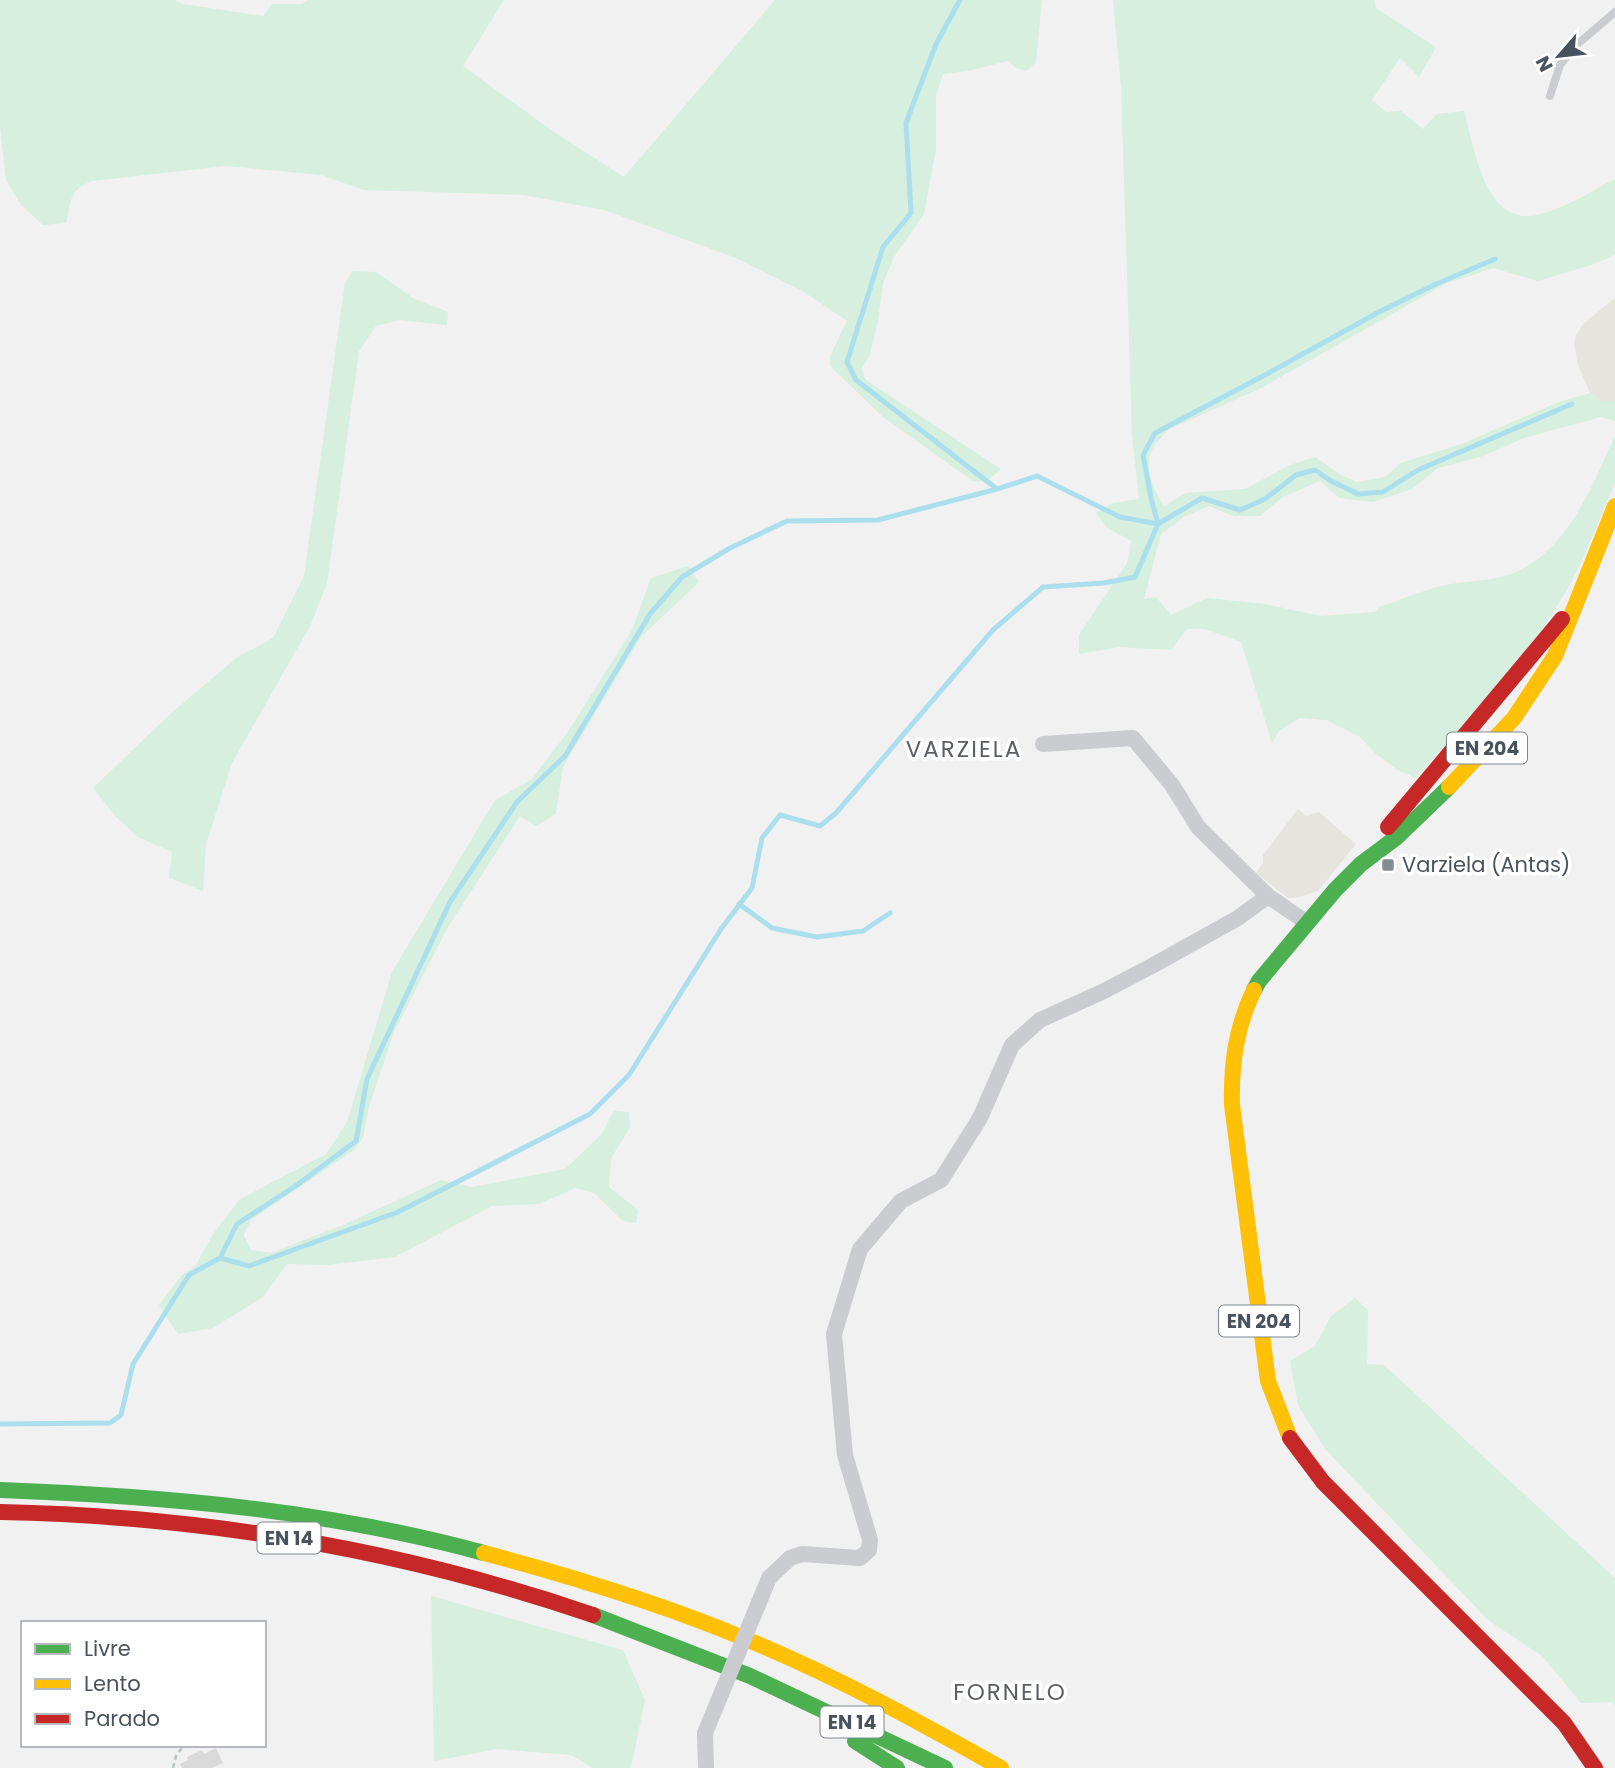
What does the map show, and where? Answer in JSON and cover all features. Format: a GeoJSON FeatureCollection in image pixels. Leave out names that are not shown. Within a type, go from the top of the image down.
{"type":"FeatureCollection","features":[{"type":"Feature","properties":{"kind":"main road","name":"EN 204"},"geometry":{"type":"LineString","coordinates":[[1361,864],[1414,821],[1514,718],[1555,656],[1615,506]]}},
{"type":"Feature","properties":{"kind":"main road","name":"EN 204"},"geometry":{"type":"LineString","coordinates":[[1575,602],[1361,864],[1273,961],[1250,997],[1238,1030],[1231,1076],[1232,1105],[1256,1308],[1268,1381],[1286,1431],[1300,1455],[1323,1482],[1564,1723],[1595,1768]]}},
{"type":"Feature","properties":{"kind":"main road","name":"EN 14"},"geometry":{"type":"LineString","coordinates":[[0,1490],[64,1491],[180,1500],[299,1514],[477,1550],[583,1580],[677,1612],[804,1664],[1008,1765]]}},
{"type":"Feature","properties":{"kind":"main road","name":"EN 14"},"geometry":{"type":"LineString","coordinates":[[0,1512],[46,1513],[225,1529],[343,1546],[412,1562],[571,1607],[757,1679],[945,1768]]}},
{"type":"Feature","properties":{"kind":"main road","name":"EN 14"},"geometry":{"type":"LineString","coordinates":[[757,1679],[897,1768]]}},
{"type":"Feature","properties":{"kind":"street"},"geometry":{"type":"LineString","coordinates":[[1043,744],[1133,738],[1172,785],[1198,827],[1268,896],[1306,922]]}},
{"type":"Feature","properties":{"kind":"street"},"geometry":{"type":"LineString","coordinates":[[706,1768],[705,1733],[769,1578],[790,1558],[802,1554],[860,1558],[869,1550],[870,1541],[845,1455],[834,1334],[860,1249],[901,1201],[941,1180],[980,1118],[1012,1045],[1040,1020],[1150,967],[1238,918],[1268,896]]}},
{"type":"Feature","properties":{"kind":"lane"},"geometry":{"type":"LineString","coordinates":[[1550,96],[1560,65],[1573,48],[1615,12]]}},
{"type":"Feature","properties":{"kind":"path"},"geometry":{"type":"LineString","coordinates":[[173,1768],[176,1756],[183,1747]]}},
{"type":"Feature","properties":{"kind":"shaded area"},"geometry":{"type":"Polygon","coordinates":[[[1615,298],[1615,401],[1600,401],[1590,393],[1578,365],[1574,344],[1583,324],[1615,298]]]}},
{"type":"Feature","properties":{"kind":"shaded area"},"geometry":{"type":"Polygon","coordinates":[[[1298,809],[1306,816],[1319,812],[1356,844],[1318,891],[1288,898],[1256,873],[1263,863],[1263,855],[1298,809]]]}},
{"type":"Feature","properties":{"kind":"green space"},"geometry":{"type":"Polygon","coordinates":[[[0,0],[175,0],[183,4],[263,16],[272,4],[302,4],[308,0],[504,0],[463,66],[551,130],[624,177],[775,0],[1042,0],[1036,62],[1026,71],[1016,68],[1008,61],[943,74],[936,96],[936,149],[924,214],[894,257],[883,283],[878,322],[869,357],[862,368],[864,378],[875,386],[1001,469],[986,482],[973,481],[884,418],[830,366],[830,356],[847,321],[804,292],[736,258],[604,210],[524,195],[364,190],[321,175],[226,166],[92,181],[75,192],[66,223],[43,225],[21,205],[6,180],[0,126],[0,0]]]}},
{"type":"Feature","properties":{"kind":"green space"},"geometry":{"type":"Polygon","coordinates":[[[1113,0],[1375,0],[1376,8],[1436,47],[1419,77],[1400,58],[1372,100],[1386,112],[1401,111],[1423,129],[1437,114],[1464,111],[1483,178],[1491,194],[1502,206],[1515,214],[1541,214],[1572,202],[1615,179],[1615,255],[1538,281],[1494,268],[1447,283],[1261,388],[1168,430],[1155,444],[1149,457],[1149,471],[1154,489],[1164,506],[1186,493],[1245,489],[1290,465],[1315,457],[1341,475],[1357,482],[1385,477],[1401,463],[1464,443],[1556,403],[1590,393],[1600,401],[1615,401],[1615,421],[1601,417],[1524,438],[1483,456],[1438,468],[1412,489],[1373,502],[1339,498],[1320,481],[1283,497],[1260,516],[1233,516],[1209,506],[1184,517],[1161,534],[1144,599],[1156,597],[1171,615],[1207,598],[1265,604],[1320,616],[1375,612],[1379,607],[1437,587],[1511,574],[1538,559],[1553,546],[1578,512],[1615,436],[1615,483],[1567,590],[1533,645],[1416,778],[1396,769],[1360,737],[1326,720],[1299,718],[1279,731],[1272,743],[1241,642],[1205,629],[1187,629],[1171,650],[1119,647],[1079,654],[1079,635],[1127,563],[1131,541],[1106,527],[1096,513],[1112,503],[1139,499],[1132,434],[1121,88],[1113,0]]]}},
{"type":"Feature","properties":{"kind":"green space"},"geometry":{"type":"Polygon","coordinates":[[[353,271],[376,272],[413,298],[448,312],[447,325],[400,320],[376,326],[359,351],[327,584],[310,626],[232,763],[206,844],[203,891],[169,878],[172,852],[138,837],[116,817],[93,788],[167,717],[236,658],[273,638],[304,576],[345,283],[353,271]]]}},
{"type":"Feature","properties":{"kind":"green space"},"geometry":{"type":"Polygon","coordinates":[[[688,566],[699,582],[641,637],[563,767],[556,814],[536,826],[520,816],[448,927],[394,1032],[369,1106],[363,1138],[354,1150],[251,1220],[244,1235],[251,1250],[271,1253],[343,1225],[441,1180],[472,1187],[565,1169],[601,1135],[614,1111],[629,1112],[630,1128],[611,1158],[609,1187],[638,1210],[636,1223],[623,1221],[594,1193],[575,1188],[539,1204],[492,1206],[395,1257],[328,1265],[287,1264],[263,1297],[213,1328],[178,1334],[159,1305],[181,1276],[196,1265],[213,1234],[240,1199],[326,1154],[347,1122],[392,972],[495,800],[531,780],[567,733],[632,630],[651,578],[688,566]]]}},
{"type":"Feature","properties":{"kind":"green space"},"geometry":{"type":"Polygon","coordinates":[[[1355,1298],[1368,1310],[1367,1364],[1384,1365],[1615,1578],[1615,1705],[1612,1702],[1581,1703],[1542,1656],[1488,1620],[1325,1449],[1298,1405],[1290,1361],[1315,1346],[1331,1316],[1355,1298]]]}},
{"type":"Feature","properties":{"kind":"green space"},"geometry":{"type":"Polygon","coordinates":[[[431,1596],[623,1650],[645,1700],[631,1768],[593,1768],[571,1755],[497,1749],[434,1761],[431,1596]]]}},
{"type":"Feature","properties":{"kind":"building"},"geometry":{"type":"Polygon","coordinates":[[[216,1748],[223,1763],[212,1768],[182,1768],[180,1764],[188,1760],[187,1757],[202,1750],[204,1754],[216,1748]]]}},
{"type":"Feature","properties":{"kind":"waterway"},"geometry":{"type":"LineString","coordinates":[[960,0],[936,44],[906,123],[911,213],[883,247],[847,362],[856,380],[997,489]]}},
{"type":"Feature","properties":{"kind":"waterway"},"geometry":{"type":"LineString","coordinates":[[220,1258],[237,1224],[297,1185],[356,1141],[367,1079],[450,902],[517,802],[565,756],[650,614],[682,577],[730,548],[787,521],[878,520],[1037,476],[1120,517],[1158,524],[1143,455],[1155,433],[1379,312],[1495,259]]}},
{"type":"Feature","properties":{"kind":"waterway"},"geometry":{"type":"LineString","coordinates":[[0,1424],[110,1423],[121,1415],[133,1364],[189,1275],[220,1258],[249,1266],[398,1212],[590,1114],[629,1075],[721,929],[752,888],[762,838],[780,815],[820,826],[836,813],[993,630],[1043,587],[1104,583],[1135,577],[1158,524],[1202,498],[1240,510],[1265,499],[1296,475],[1315,470],[1358,494],[1383,492],[1418,470],[1572,404]]}},
{"type":"Feature","properties":{"kind":"waterway"},"geometry":{"type":"LineString","coordinates":[[739,904],[772,928],[817,937],[863,931],[890,913]]}},
{"type":"Feature","properties":{"kind":"traffic: fast"},"geometry":{"type":"LineString","coordinates":[[1254,990],[1335,890],[1361,864],[1397,837],[1449,787]]}},
{"type":"Feature","properties":{"kind":"traffic: fast"},"geometry":{"type":"LineString","coordinates":[[0,1490],[122,1496],[244,1508],[365,1526],[484,1553]]}},
{"type":"Feature","properties":{"kind":"traffic: fast"},"geometry":{"type":"LineString","coordinates":[[593,1615],[750,1676],[945,1768]]}},
{"type":"Feature","properties":{"kind":"traffic: fast"},"geometry":{"type":"LineString","coordinates":[[855,1741],[897,1768]]}},
{"type":"Feature","properties":{"kind":"traffic: slow"},"geometry":{"type":"LineString","coordinates":[[1449,787],[1514,718],[1555,656],[1615,506]]}},
{"type":"Feature","properties":{"kind":"traffic: slow"},"geometry":{"type":"LineString","coordinates":[[1254,990],[1236,1046],[1232,1105],[1268,1381],[1290,1438]]}},
{"type":"Feature","properties":{"kind":"traffic: slow"},"geometry":{"type":"LineString","coordinates":[[484,1553],[618,1592],[748,1640],[845,1684],[1001,1768]]}},
{"type":"Feature","properties":{"kind":"traffic: jam"},"geometry":{"type":"LineString","coordinates":[[1388,827],[1562,619]]}},
{"type":"Feature","properties":{"kind":"traffic: jam"},"geometry":{"type":"LineString","coordinates":[[1290,1438],[1323,1482],[1564,1723],[1595,1768]]}},
{"type":"Feature","properties":{"kind":"traffic: jam"},"geometry":{"type":"LineString","coordinates":[[0,1512],[151,1520],[300,1540],[447,1572],[593,1615]]}},
{"type":"Feature","properties":{"kind":"place","name":"Varziela (Antas)"},"geometry":{"type":"Point","coordinates":[1388,865]}},
{"type":"Feature","properties":{"kind":"district","name":"VARZIELA"},"geometry":{"type":"Point","coordinates":[964,749]}},
{"type":"Feature","properties":{"kind":"district","name":"FORNELO"},"geometry":{"type":"Point","coordinates":[1010,1692]}}]}
